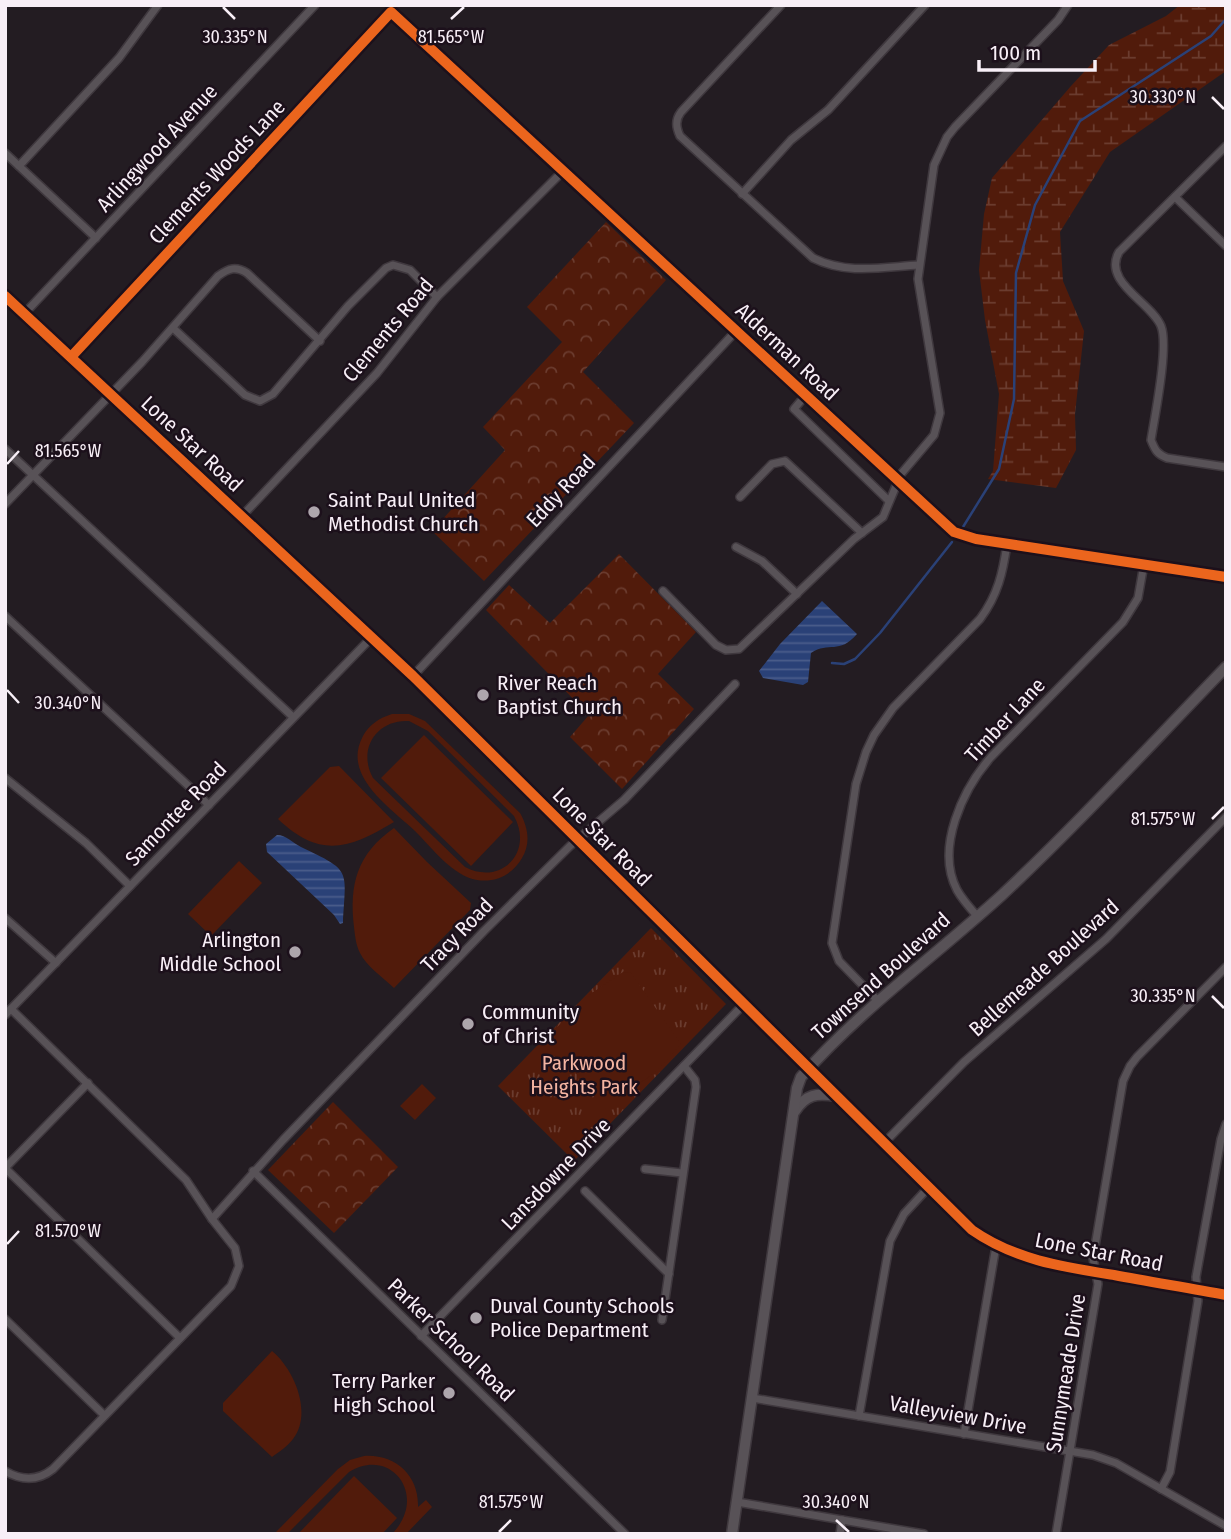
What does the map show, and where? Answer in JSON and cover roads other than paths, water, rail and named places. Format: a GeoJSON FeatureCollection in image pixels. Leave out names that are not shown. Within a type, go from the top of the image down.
{"type":"FeatureCollection","features":[{"type":"Feature","properties":{"kind":"street"},"geometry":{"type":"LineString","coordinates":[[19,166],[119,58],[158,5]]}},
{"type":"Feature","properties":{"kind":"street"},"geometry":{"type":"LineString","coordinates":[[781,5],[681,112],[677,123],[680,136],[804,251],[826,265],[851,270],[919,264]]}},
{"type":"Feature","properties":{"kind":"street"},"geometry":{"type":"LineString","coordinates":[[742,194],[791,140],[828,110],[925,5]]}},
{"type":"Feature","properties":{"kind":"street"},"geometry":{"type":"LineString","coordinates":[[663,591],[716,645],[731,651],[739,649],[862,533],[883,517],[901,474],[934,435],[940,413],[919,297],[919,264],[934,165],[947,137],[1058,20],[1068,5]]}},
{"type":"Feature","properties":{"kind":"street","name":"Arlingwood Avenue"},"geometry":{"type":"LineString","coordinates":[[24,314],[311,6]]}},
{"type":"Feature","properties":{"kind":"street","name":"Alderman Road"},"geometry":{"type":"LineString","coordinates":[[391,12],[954,532],[964,537],[1226,577]]}},
{"type":"Feature","properties":{"kind":"street","name":"Clements Woods Lane"},"geometry":{"type":"LineString","coordinates":[[71,357],[391,12]]}},
{"type":"Feature","properties":{"kind":"street"},"geometry":{"type":"LineString","coordinates":[[1226,146],[1119,252],[1114,267],[1116,275],[1155,315],[1164,335],[1152,440],[1159,455],[1226,467]]}},
{"type":"Feature","properties":{"kind":"street"},"geometry":{"type":"LineString","coordinates":[[5,153],[96,238]]}},
{"type":"Feature","properties":{"kind":"street","name":"Clements Road"},"geometry":{"type":"LineString","coordinates":[[242,516],[377,373],[437,297],[564,170]]}},
{"type":"Feature","properties":{"kind":"street"},"geometry":{"type":"LineString","coordinates":[[1175,197],[1226,246]]}},
{"type":"Feature","properties":{"kind":"street"},"geometry":{"type":"LineString","coordinates":[[173,328],[244,395],[260,401],[272,394],[379,273],[393,265],[410,270],[437,297]]}},
{"type":"Feature","properties":{"kind":"street"},"geometry":{"type":"LineString","coordinates":[[5,504],[111,395],[218,276],[234,268],[247,273],[320,341]]}},
{"type":"Feature","properties":{"kind":"street","name":"Lone Star Road"},"geometry":{"type":"LineString","coordinates":[[5,296],[413,676],[972,1230],[1019,1256],[1052,1265],[1226,1295]]}},
{"type":"Feature","properties":{"kind":"street","name":"Eddy Road"},"geometry":{"type":"LineString","coordinates":[[413,676],[736,331]]}},
{"type":"Feature","properties":{"kind":"street"},"geometry":{"type":"LineString","coordinates":[[806,396],[794,409],[891,498]]}},
{"type":"Feature","properties":{"kind":"street"},"geometry":{"type":"LineString","coordinates":[[5,450],[293,717]]}},
{"type":"Feature","properties":{"kind":"street"},"geometry":{"type":"LineString","coordinates":[[740,497],[772,464],[785,461],[862,533]]}},
{"type":"Feature","properties":{"kind":"street"},"geometry":{"type":"LineString","coordinates":[[877,1000],[839,961],[832,943],[860,769],[874,735],[893,708],[981,619],[990,606],[1003,573],[1007,544]]}},
{"type":"Feature","properties":{"kind":"street"},"geometry":{"type":"LineString","coordinates":[[736,547],[762,561],[797,594]]}},
{"type":"Feature","properties":{"kind":"street","name":"Timber Lane"},"geometry":{"type":"LineString","coordinates":[[977,916],[957,890],[952,875],[951,844],[960,804],[991,757],[1122,622],[1138,598],[1144,565]]}},
{"type":"Feature","properties":{"kind":"street"},"geometry":{"type":"LineString","coordinates":[[5,616],[209,805]]}},
{"type":"Feature","properties":{"kind":"street","name":"Samontee Road"},"geometry":{"type":"LineString","coordinates":[[8,1012],[372,637]]}},
{"type":"Feature","properties":{"kind":"street","name":"Townsend Boulevard"},"geometry":{"type":"LineString","coordinates":[[732,1534],[793,1114],[801,1077],[877,1000],[977,916],[1031,866],[1226,667]]}},
{"type":"Feature","properties":{"kind":"street","name":"Tracy Road"},"geometry":{"type":"LineString","coordinates":[[212,1219],[253,1171],[466,950],[577,840],[624,800],[735,684]]}},
{"type":"Feature","properties":{"kind":"street"},"geometry":{"type":"LineString","coordinates":[[5,778],[86,843],[130,886]]}},
{"type":"Feature","properties":{"kind":"street","name":"Bellemeade Boulevard"},"geometry":{"type":"LineString","coordinates":[[883,1144],[964,1062],[1106,939],[1226,817]]}},
{"type":"Feature","properties":{"kind":"street"},"geometry":{"type":"LineString","coordinates":[[5,918],[56,963]]}},
{"type":"Feature","properties":{"kind":"street","name":"Sunnymeade Drive"},"geometry":{"type":"LineString","coordinates":[[1056,1534],[1098,1284],[1093,1258],[1123,1081],[1137,1058],[1226,967]]}},
{"type":"Feature","properties":{"kind":"street","name":"Lansdowne Drive"},"geometry":{"type":"LineString","coordinates":[[421,1336],[743,1005]]}},
{"type":"Feature","properties":{"kind":"street"},"geometry":{"type":"LineString","coordinates":[[5,1471],[19,1478],[32,1479],[53,1469],[231,1286],[239,1266],[235,1248],[175,1168],[88,1083],[8,1012]]}},
{"type":"Feature","properties":{"kind":"street"},"geometry":{"type":"LineString","coordinates":[[662,1320],[696,1087],[695,1080],[684,1066]]}},
{"type":"Feature","properties":{"kind":"street"},"geometry":{"type":"LineString","coordinates":[[88,1083],[5,1168],[180,1338]]}},
{"type":"Feature","properties":{"kind":"street"},"geometry":{"type":"LineString","coordinates":[[793,1114],[801,1101],[812,1095],[836,1096]]}},
{"type":"Feature","properties":{"kind":"street"},"geometry":{"type":"LineString","coordinates":[[1161,1489],[1170,1472],[1198,1301],[1196,1277],[1226,1124]]}},
{"type":"Feature","properties":{"kind":"street"},"geometry":{"type":"LineString","coordinates":[[645,1169],[682,1173]]}},
{"type":"Feature","properties":{"kind":"street","name":"Parker School Road"},"geometry":{"type":"LineString","coordinates":[[253,1171],[625,1534]]}},
{"type":"Feature","properties":{"kind":"street"},"geometry":{"type":"LineString","coordinates":[[859,1416],[890,1241],[904,1214],[928,1188]]}},
{"type":"Feature","properties":{"kind":"street"},"geometry":{"type":"LineString","coordinates":[[585,1191],[669,1274]]}},
{"type":"Feature","properties":{"kind":"street"},"geometry":{"type":"LineString","coordinates":[[964,1434],[996,1245]]}},
{"type":"Feature","properties":{"kind":"street"},"geometry":{"type":"LineString","coordinates":[[5,1319],[104,1415]]}},
{"type":"Feature","properties":{"kind":"street","name":"Valleyview Drive"},"geometry":{"type":"LineString","coordinates":[[752,1398],[1093,1455],[1116,1463],[1226,1526]]}},
{"type":"Feature","properties":{"kind":"street"},"geometry":{"type":"LineString","coordinates":[[737,1502],[924,1534]]}},
{"type":"Feature","properties":{"kind":"street"},"geometry":{"type":"LineString","coordinates":[[840,1534],[842,1520]]}},
{"type":"Feature","properties":{"kind":"water"},"geometry":{"type":"Polygon","coordinates":[[[822,601],[857,634],[845,644],[811,653],[808,682],[803,685],[763,678],[759,671],[780,644],[822,601]]]}},
{"type":"Feature","properties":{"kind":"water"},"geometry":{"type":"Polygon","coordinates":[[[277,835],[337,867],[344,882],[343,923],[340,924],[334,915],[267,852],[266,844],[277,835]]]}},
{"type":"Feature","properties":{"kind":"waterway"},"geometry":{"type":"LineString","coordinates":[[963,527],[999,469],[1014,399],[1016,273],[1035,205],[1080,121],[1211,36],[1226,19]]}},
{"type":"Feature","properties":{"kind":"waterway"},"geometry":{"type":"LineString","coordinates":[[832,663],[844,664],[855,659],[880,633],[952,542]]}},
{"type":"Feature","properties":{"kind":"place","name":"Saint Paul United Methodist Church"},"geometry":{"type":"Point","coordinates":[314,512]}},
{"type":"Feature","properties":{"kind":"place","name":"River Reach Baptist Church"},"geometry":{"type":"Point","coordinates":[483,695]}},
{"type":"Feature","properties":{"kind":"place","name":"Arlington Middle School"},"geometry":{"type":"Point","coordinates":[295,952]}},
{"type":"Feature","properties":{"kind":"place","name":"Community of Christ"},"geometry":{"type":"Point","coordinates":[468,1024]}},
{"type":"Feature","properties":{"kind":"place","name":"Duval County Schools Police Department"},"geometry":{"type":"Point","coordinates":[476,1318]}},
{"type":"Feature","properties":{"kind":"place","name":"Terry Parker High School"},"geometry":{"type":"Point","coordinates":[449,1393]}},
{"type":"Feature","properties":{"kind":"park label","name":"Parkwood Heights Park"},"geometry":{"type":"Point","coordinates":[584,1075]}}]}
